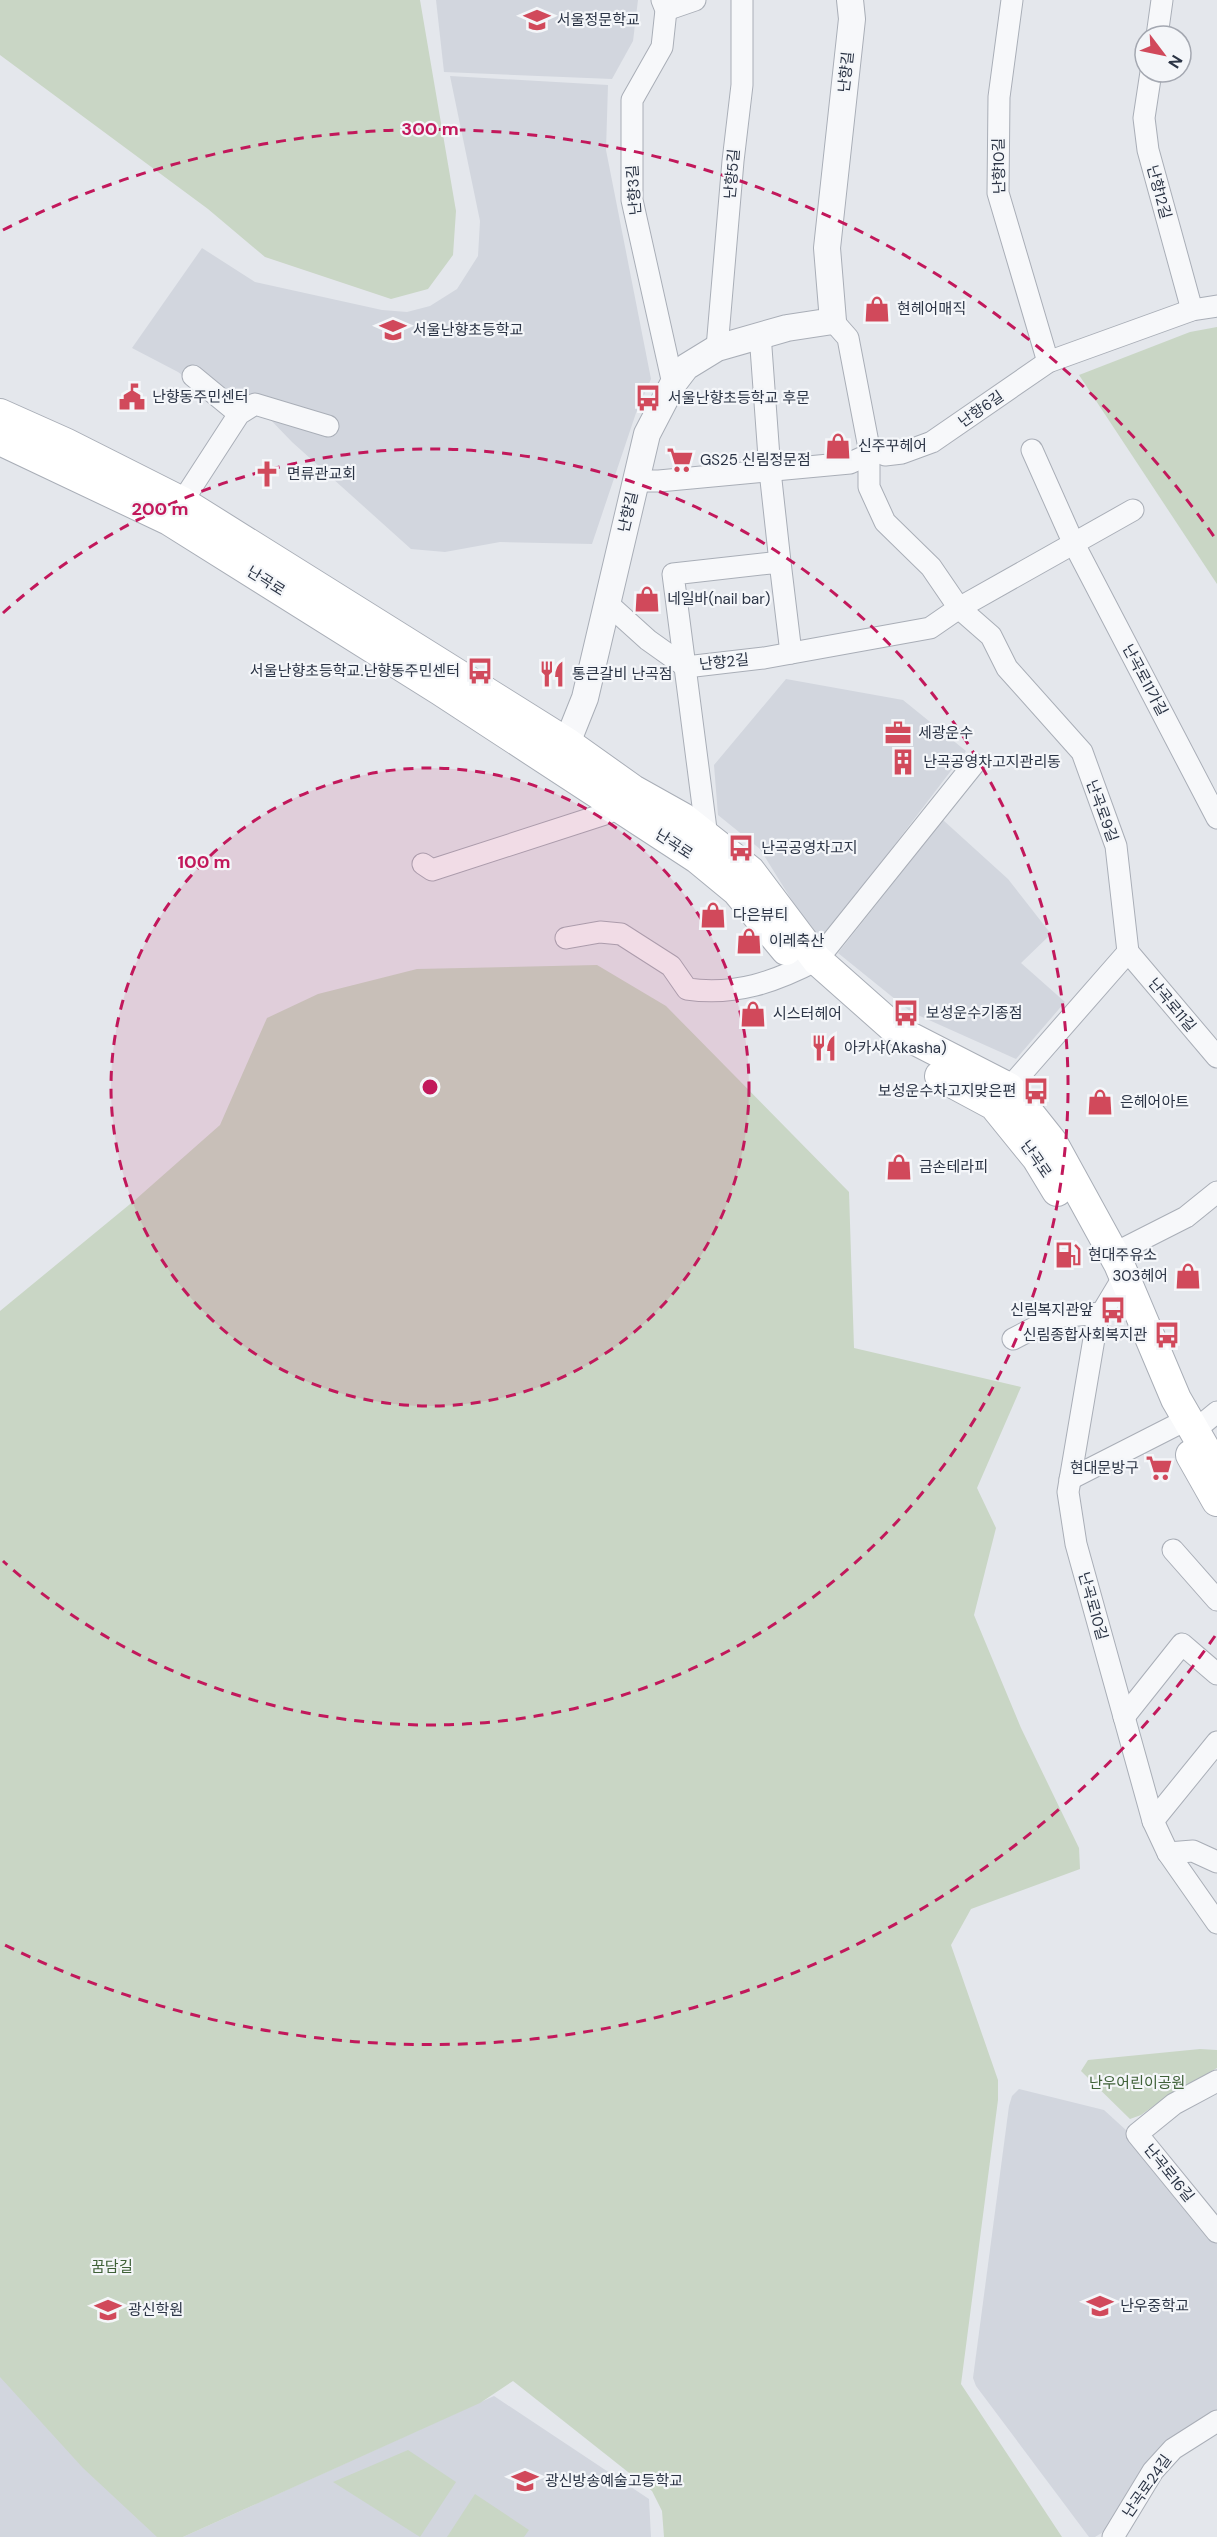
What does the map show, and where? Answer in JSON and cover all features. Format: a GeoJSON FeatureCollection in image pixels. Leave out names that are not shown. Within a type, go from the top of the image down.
{"type":"FeatureCollection","features":[{"type":"Feature","properties":{"kind":"main road","name":"난곡로"},"geometry":{"type":"LineString","coordinates":[[0,414],[65,443],[182,502],[567,743],[624,798],[737,891],[809,964],[881,1044],[994,1105],[1037,1158],[1114,1283],[1176,1399],[1217,1501]]}},
{"type":"Feature","properties":{"kind":"main road","name":"난곡로"},"geometry":{"type":"LineString","coordinates":[[0,440],[169,520],[440,690],[624,798],[683,818],[750,871],[809,964],[896,1030],[1009,1088],[1052,1142],[1114,1283]]}},
{"type":"Feature","properties":{"kind":"main road","name":"난곡로"},"geometry":{"type":"LineString","coordinates":[[1185,1425],[1217,1470]]}},
{"type":"Feature","properties":{"kind":"street"},"geometry":{"type":"LineString","coordinates":[[664,5],[694,0]]}},
{"type":"Feature","properties":{"kind":"street","name":"난향5길"},"geometry":{"type":"LineString","coordinates":[[717,348],[742,85],[742,0]]}},
{"type":"Feature","properties":{"kind":"street","name":"난향길"},"geometry":{"type":"LineString","coordinates":[[567,743],[585,698],[647,434],[673,384],[686,367],[717,348],[760,334],[833,321],[827,248],[852,19],[850,0]]}},
{"type":"Feature","properties":{"kind":"street","name":"난향10길"},"geometry":{"type":"LineString","coordinates":[[1012,0],[999,97],[998,193],[1048,362]]}},
{"type":"Feature","properties":{"kind":"street"},"geometry":{"type":"LineString","coordinates":[[1159,24],[1162,0]]}},
{"type":"Feature","properties":{"kind":"street","name":"난향3길"},"geometry":{"type":"LineString","coordinates":[[664,5],[662,47],[632,100],[632,200],[673,384]]}},
{"type":"Feature","properties":{"kind":"street","name":"난향12길"},"geometry":{"type":"LineString","coordinates":[[1149,84],[1144,118],[1148,150],[1192,310]]}},
{"type":"Feature","properties":{"kind":"street","name":"난향6길"},"geometry":{"type":"LineString","coordinates":[[869,451],[885,455],[902,453],[932,442],[1048,362],[1192,310],[1217,306]]}},
{"type":"Feature","properties":{"kind":"street"},"geometry":{"type":"LineString","coordinates":[[635,481],[850,463],[869,451],[848,338],[833,321]]}},
{"type":"Feature","properties":{"kind":"street"},"geometry":{"type":"LineString","coordinates":[[760,334],[770,471],[791,653]]}},
{"type":"Feature","properties":{"kind":"street"},"geometry":{"type":"LineString","coordinates":[[193,376],[239,414]]}},
{"type":"Feature","properties":{"kind":"street"},"geometry":{"type":"LineString","coordinates":[[182,502],[239,414],[255,404],[328,426]]}},
{"type":"Feature","properties":{"kind":"street","name":"난곡로11가길"},"geometry":{"type":"LineString","coordinates":[[1032,450],[1073,542],[1217,818]]}},
{"type":"Feature","properties":{"kind":"street","name":"난곡로9길"},"geometry":{"type":"LineString","coordinates":[[869,451],[869,487],[885,522],[931,567],[959,608],[991,636],[1007,668],[1082,752],[1116,846],[1128,952]]}},
{"type":"Feature","properties":{"kind":"street"},"geometry":{"type":"LineString","coordinates":[[959,608],[1133,510]]}},
{"type":"Feature","properties":{"kind":"street"},"geometry":{"type":"LineString","coordinates":[[707,837],[673,574],[780,562]]}},
{"type":"Feature","properties":{"kind":"street","name":"난향2길"},"geometry":{"type":"LineString","coordinates":[[607,603],[648,640],[686,666],[791,653],[930,628],[959,608]]}},
{"type":"Feature","properties":{"kind":"street"},"geometry":{"type":"LineString","coordinates":[[566,938],[600,932],[621,934],[671,966],[687,989],[702,991],[754,987],[809,964],[974,765]]}},
{"type":"Feature","properties":{"kind":"street"},"geometry":{"type":"LineString","coordinates":[[423,864],[432,870],[608,813],[624,798]]}},
{"type":"Feature","properties":{"kind":"street"},"geometry":{"type":"LineString","coordinates":[[1009,1088],[1128,952]]}},
{"type":"Feature","properties":{"kind":"street","name":"난곡로11길"},"geometry":{"type":"LineString","coordinates":[[1128,952],[1217,1057]]}},
{"type":"Feature","properties":{"kind":"street"},"geometry":{"type":"LineString","coordinates":[[1013,1339],[1114,1283],[1217,1192]]}},
{"type":"Feature","properties":{"kind":"street","name":"난곡로10길"},"geometry":{"type":"LineString","coordinates":[[1114,1283],[1097,1321],[1068,1492],[1076,1544],[1153,1821],[1168,1853],[1217,1923]]}},
{"type":"Feature","properties":{"kind":"street"},"geometry":{"type":"LineString","coordinates":[[1070,1479],[1217,1412]]}},
{"type":"Feature","properties":{"kind":"street"},"geometry":{"type":"LineString","coordinates":[[1173,1550],[1217,1600]]}},
{"type":"Feature","properties":{"kind":"street"},"geometry":{"type":"LineString","coordinates":[[1124,1717],[1182,1644],[1217,1674]]}},
{"type":"Feature","properties":{"kind":"street"},"geometry":{"type":"LineString","coordinates":[[1153,1821],[1217,1742]]}},
{"type":"Feature","properties":{"kind":"street"},"geometry":{"type":"LineString","coordinates":[[1168,1853],[1193,1851],[1217,1862]]}},
{"type":"Feature","properties":{"kind":"street","name":"난곡로16길"},"geometry":{"type":"LineString","coordinates":[[1217,2081],[1174,2104],[1137,2134],[1217,2232]]}},
{"type":"Feature","properties":{"kind":"street","name":"난곡로24길"},"geometry":{"type":"LineString","coordinates":[[1113,2537],[1153,2471],[1173,2449],[1217,2421]]}},
{"type":"Feature","properties":{"kind":"shaded area","name":"서울정문학교"},"geometry":{"type":"Polygon","coordinates":[[[436,0],[638,0],[633,41],[612,79],[444,72],[436,0]]]}},
{"type":"Feature","properties":{"kind":"shaded area","name":"서울난향초등학교"},"geometry":{"type":"Polygon","coordinates":[[[450,76],[608,85],[606,150],[651,379],[636,413],[592,544],[500,542],[445,552],[411,549],[292,442],[265,414],[209,395],[178,372],[132,348],[202,248],[255,282],[382,310],[407,312],[430,306],[457,289],[478,256],[480,221],[450,76]]]}},
{"type":"Feature","properties":{"kind":"shaded area","name":"난곡공영차고지"},"geometry":{"type":"Polygon","coordinates":[[[786,679],[903,700],[966,751],[819,944],[760,849],[718,815],[714,765],[786,679]]]}},
{"type":"Feature","properties":{"kind":"shaded area"},"geometry":{"type":"Polygon","coordinates":[[[943,820],[1008,879],[1051,934],[1021,963],[1065,1002],[1016,1059],[911,1012],[838,953],[943,820]]]}},
{"type":"Feature","properties":{"kind":"shaded area"},"geometry":{"type":"Polygon","coordinates":[[[0,2042],[183,2537],[0,2537],[0,2042]]]}},
{"type":"Feature","properties":{"kind":"shaded area","name":"난우중학교"},"geometry":{"type":"Polygon","coordinates":[[[1019,2089],[1104,2110],[1127,2131],[1217,2242],[1217,2414],[1110,2528],[1095,2537],[1089,2537],[976,2386],[973,2378],[1009,2106],[1012,2096],[1019,2089]]]}},
{"type":"Feature","properties":{"kind":"shaded area"},"geometry":{"type":"Polygon","coordinates":[[[494,2396],[649,2499],[651,2537],[183,2537],[494,2396]]]}},
{"type":"Feature","properties":{"kind":"green space"},"geometry":{"type":"Polygon","coordinates":[[[0,0],[420,0],[456,211],[453,255],[428,289],[391,299],[265,257],[208,209],[0,55],[0,0]]]}},
{"type":"Feature","properties":{"kind":"green space"},"geometry":{"type":"Polygon","coordinates":[[[1217,327],[1217,584],[1079,375],[1190,332],[1217,327]]]}},
{"type":"Feature","properties":{"kind":"green space","name":"꿈담길"},"geometry":{"type":"Polygon","coordinates":[[[597,965],[666,1006],[849,1192],[854,1348],[1021,1387],[977,1488],[996,1528],[974,1615],[1021,1728],[1079,1848],[1080,1869],[971,1909],[951,1945],[998,2080],[998,2100],[961,2384],[1062,2537],[664,2537],[662,2511],[652,2491],[513,2381],[480,2403],[183,2537],[157,2537],[83,2468],[0,2377],[0,1311],[135,1200],[220,1125],[267,1018],[318,994],[417,969],[597,965]]]}},
{"type":"Feature","properties":{"kind":"green space","name":"난우어린이공원"},"geometry":{"type":"Polygon","coordinates":[[[1200,2049],[1217,2050],[1217,2068],[1166,2097],[1141,2115],[1130,2119],[1081,2071],[1088,2060],[1200,2049]]]}},
{"type":"Feature","properties":{"kind":"green space"},"geometry":{"type":"Polygon","coordinates":[[[408,2450],[456,2482],[420,2537],[333,2482],[408,2450]]]}},
{"type":"Feature","properties":{"kind":"green space"},"geometry":{"type":"Polygon","coordinates":[[[475,2494],[529,2530],[524,2537],[447,2537],[475,2494]]]}},
{"type":"Feature","properties":{"kind":"place","name":"서울정문학교"},"geometry":{"type":"Point","coordinates":[537,20]}},
{"type":"Feature","properties":{"kind":"place","name":"현헤어매직"},"geometry":{"type":"Point","coordinates":[877,309]}},
{"type":"Feature","properties":{"kind":"place","name":"서울난향초등학교"},"geometry":{"type":"Point","coordinates":[393,330]}},
{"type":"Feature","properties":{"kind":"place","name":"난향동주민센터"},"geometry":{"type":"Point","coordinates":[132,397]}},
{"type":"Feature","properties":{"kind":"place","name":"서울난향초등학교 후문"},"geometry":{"type":"Point","coordinates":[648,398]}},
{"type":"Feature","properties":{"kind":"place","name":"신주꾸헤어"},"geometry":{"type":"Point","coordinates":[838,446]}},
{"type":"Feature","properties":{"kind":"place","name":"GS25 신림정문점"},"geometry":{"type":"Point","coordinates":[680,460]}},
{"type":"Feature","properties":{"kind":"place","name":"면류관교회"},"geometry":{"type":"Point","coordinates":[267,474]}},
{"type":"Feature","properties":{"kind":"place","name":"네일바(nail bar)"},"geometry":{"type":"Point","coordinates":[647,599]}},
{"type":"Feature","properties":{"kind":"place","name":"서울난향초등학교.난향동주민센터"},"geometry":{"type":"Point","coordinates":[480,671]}},
{"type":"Feature","properties":{"kind":"place","name":"통큰갈비 난곡점"},"geometry":{"type":"Point","coordinates":[552,674]}},
{"type":"Feature","properties":{"kind":"place","name":"세광운수"},"geometry":{"type":"Point","coordinates":[898,733]}},
{"type":"Feature","properties":{"kind":"place","name":"난곡공영차고지관리동"},"geometry":{"type":"Point","coordinates":[903,762]}},
{"type":"Feature","properties":{"kind":"place","name":"난곡공영차고지"},"geometry":{"type":"Point","coordinates":[741,848]}},
{"type":"Feature","properties":{"kind":"place","name":"다은뷰티"},"geometry":{"type":"Point","coordinates":[713,915]}},
{"type":"Feature","properties":{"kind":"place","name":"이레축산"},"geometry":{"type":"Point","coordinates":[749,941]}},
{"type":"Feature","properties":{"kind":"place","name":"보성운수기종점"},"geometry":{"type":"Point","coordinates":[906,1013]}},
{"type":"Feature","properties":{"kind":"place","name":"시스터헤어"},"geometry":{"type":"Point","coordinates":[753,1014]}},
{"type":"Feature","properties":{"kind":"place","name":"아카샤(Akasha)"},"geometry":{"type":"Point","coordinates":[824,1048]}},
{"type":"Feature","properties":{"kind":"place","name":"보성운수차고지맞은편"},"geometry":{"type":"Point","coordinates":[1036,1091]}},
{"type":"Feature","properties":{"kind":"place","name":"은헤어아트"},"geometry":{"type":"Point","coordinates":[1100,1102]}},
{"type":"Feature","properties":{"kind":"place","name":"금손테라피"},"geometry":{"type":"Point","coordinates":[899,1167]}},
{"type":"Feature","properties":{"kind":"place","name":"현대주유소"},"geometry":{"type":"Point","coordinates":[1068,1255]}},
{"type":"Feature","properties":{"kind":"place","name":"303헤어"},"geometry":{"type":"Point","coordinates":[1188,1276]}},
{"type":"Feature","properties":{"kind":"place","name":"신림복지관앞"},"geometry":{"type":"Point","coordinates":[1113,1310]}},
{"type":"Feature","properties":{"kind":"place","name":"신림종합사회복지관"},"geometry":{"type":"Point","coordinates":[1167,1335]}},
{"type":"Feature","properties":{"kind":"place","name":"현대문방구"},"geometry":{"type":"Point","coordinates":[1159,1468]}},
{"type":"Feature","properties":{"kind":"place","name":"난우중학교"},"geometry":{"type":"Point","coordinates":[1100,2306]}},
{"type":"Feature","properties":{"kind":"place","name":"광신학원"},"geometry":{"type":"Point","coordinates":[108,2310]}},
{"type":"Feature","properties":{"kind":"place","name":"광신방송예술고등학교"},"geometry":{"type":"Point","coordinates":[525,2481]}}]}
